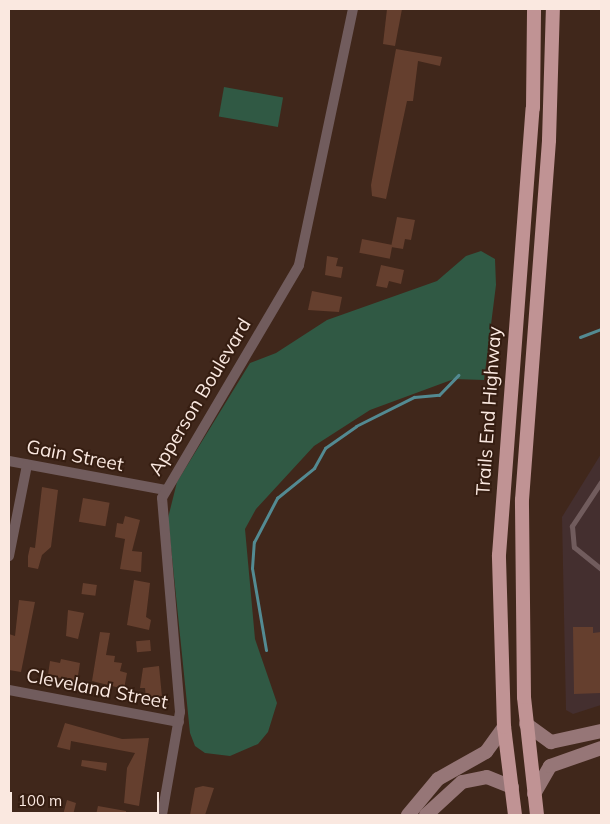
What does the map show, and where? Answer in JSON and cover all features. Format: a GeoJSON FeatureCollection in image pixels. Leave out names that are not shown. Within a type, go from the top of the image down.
{"type":"FeatureCollection","features":[{"type":"Feature","properties":{"kind":"highway","name":"Trails End Highway"},"geometry":{"type":"LineString","coordinates":[[515,815],[504,727],[499,555],[533,108],[534,9]]}},
{"type":"Feature","properties":{"kind":"highway","name":"Trails End Highway"},"geometry":{"type":"LineString","coordinates":[[537,815],[526,724],[522,500],[549,140],[553,9]]}},
{"type":"Feature","properties":{"kind":"main road"},"geometry":{"type":"LineString","coordinates":[[526,724],[551,742],[601,731]]}},
{"type":"Feature","properties":{"kind":"main road"},"geometry":{"type":"LineString","coordinates":[[408,815],[438,779],[486,752],[504,727]]}},
{"type":"Feature","properties":{"kind":"main road"},"geometry":{"type":"LineString","coordinates":[[534,794],[550,766],[601,748]]}},
{"type":"Feature","properties":{"kind":"main road"},"geometry":{"type":"LineString","coordinates":[[426,815],[462,782],[488,777],[512,787]]}},
{"type":"Feature","properties":{"kind":"street","name":"Apperson Boulevard"},"geometry":{"type":"LineString","coordinates":[[162,815],[179,722],[161,521],[165,490],[299,265],[353,9]]}},
{"type":"Feature","properties":{"kind":"street","name":"Gain Street"},"geometry":{"type":"LineString","coordinates":[[9,461],[165,490]]}},
{"type":"Feature","properties":{"kind":"street"},"geometry":{"type":"LineString","coordinates":[[9,556],[27,465]]}},
{"type":"Feature","properties":{"kind":"street","name":"Cleveland Street"},"geometry":{"type":"LineString","coordinates":[[9,690],[179,722]]}},
{"type":"Feature","properties":{"kind":"lane"},"geometry":{"type":"LineString","coordinates":[[601,482],[572,526],[574,547],[601,569]]}},
{"type":"Feature","properties":{"kind":"shaded area"},"geometry":{"type":"Polygon","coordinates":[[[601,454],[601,705],[573,714],[566,710],[562,517],[601,454]]]}},
{"type":"Feature","properties":{"kind":"green space"},"geometry":{"type":"Polygon","coordinates":[[[224,87],[283,97],[278,127],[219,117],[224,87]]]}},
{"type":"Feature","properties":{"kind":"green space"},"geometry":{"type":"Polygon","coordinates":[[[481,251],[495,259],[496,285],[484,380],[454,379],[370,410],[314,446],[256,509],[245,529],[255,639],[277,703],[268,732],[258,744],[230,756],[205,753],[195,746],[190,733],[168,518],[177,482],[250,363],[276,353],[327,320],[437,281],[466,256],[481,251]]]}},
{"type":"Feature","properties":{"kind":"building"},"geometry":{"type":"Polygon","coordinates":[[[387,9],[402,9],[395,46],[383,44],[387,9]]]}},
{"type":"Feature","properties":{"kind":"building"},"geometry":{"type":"Polygon","coordinates":[[[396,49],[442,57],[440,66],[418,61],[413,101],[407,101],[386,199],[372,196],[371,185],[396,49]]]}},
{"type":"Feature","properties":{"kind":"building"},"geometry":{"type":"Polygon","coordinates":[[[397,217],[415,220],[411,240],[405,239],[403,249],[391,247],[397,217]]]}},
{"type":"Feature","properties":{"kind":"building"},"geometry":{"type":"Polygon","coordinates":[[[362,239],[392,245],[390,259],[359,253],[362,239]]]}},
{"type":"Feature","properties":{"kind":"building"},"geometry":{"type":"Polygon","coordinates":[[[327,256],[338,258],[336,266],[343,267],[341,278],[325,275],[327,256]]]}},
{"type":"Feature","properties":{"kind":"building"},"geometry":{"type":"Polygon","coordinates":[[[381,265],[404,270],[401,284],[389,281],[387,288],[376,286],[381,265]]]}},
{"type":"Feature","properties":{"kind":"building"},"geometry":{"type":"Polygon","coordinates":[[[312,291],[342,297],[339,312],[308,310],[312,291]]]}},
{"type":"Feature","properties":{"kind":"building"},"geometry":{"type":"Polygon","coordinates":[[[42,487],[58,490],[51,547],[42,555],[38,569],[28,567],[28,556],[30,547],[35,548],[42,487]]]}},
{"type":"Feature","properties":{"kind":"building"},"geometry":{"type":"Polygon","coordinates":[[[83,498],[110,503],[105,526],[79,522],[83,498]]]}},
{"type":"Feature","properties":{"kind":"building"},"geometry":{"type":"Polygon","coordinates":[[[125,516],[140,520],[132,551],[142,552],[141,572],[120,569],[125,539],[115,537],[117,523],[123,524],[125,516]]]}},
{"type":"Feature","properties":{"kind":"building"},"geometry":{"type":"Polygon","coordinates":[[[134,580],[150,583],[146,617],[151,620],[149,630],[127,625],[134,580]]]}},
{"type":"Feature","properties":{"kind":"building"},"geometry":{"type":"Polygon","coordinates":[[[83,583],[97,585],[95,596],[81,594],[83,583]]]}},
{"type":"Feature","properties":{"kind":"building"},"geometry":{"type":"Polygon","coordinates":[[[19,600],[35,602],[21,672],[9,670],[9,634],[15,636],[19,600]]]}},
{"type":"Feature","properties":{"kind":"building"},"geometry":{"type":"Polygon","coordinates":[[[68,610],[84,613],[78,639],[66,636],[68,610]]]}},
{"type":"Feature","properties":{"kind":"building"},"geometry":{"type":"Polygon","coordinates":[[[573,627],[593,627],[593,633],[601,632],[601,693],[574,694],[573,627]]]}},
{"type":"Feature","properties":{"kind":"building"},"geometry":{"type":"Polygon","coordinates":[[[100,632],[110,633],[106,655],[115,656],[114,662],[122,663],[120,671],[127,673],[124,689],[92,681],[100,632]]]}},
{"type":"Feature","properties":{"kind":"building"},"geometry":{"type":"Polygon","coordinates":[[[150,640],[151,651],[137,652],[136,641],[150,640]]]}},
{"type":"Feature","properties":{"kind":"building"},"geometry":{"type":"Polygon","coordinates":[[[61,659],[80,663],[77,682],[48,675],[50,661],[60,663],[61,659]]]}},
{"type":"Feature","properties":{"kind":"building"},"geometry":{"type":"Polygon","coordinates":[[[159,666],[162,697],[146,699],[145,688],[140,688],[143,668],[159,666]]]}},
{"type":"Feature","properties":{"kind":"building"},"geometry":{"type":"Polygon","coordinates":[[[65,723],[122,739],[149,738],[139,806],[124,803],[127,768],[135,753],[71,741],[70,750],[57,747],[65,723]]]}},
{"type":"Feature","properties":{"kind":"building"},"geometry":{"type":"Polygon","coordinates":[[[82,760],[107,763],[106,771],[81,766],[82,760]]]}},
{"type":"Feature","properties":{"kind":"building"},"geometry":{"type":"Polygon","coordinates":[[[203,786],[214,788],[205,815],[190,815],[195,788],[203,786]]]}},
{"type":"Feature","properties":{"kind":"building"},"geometry":{"type":"Polygon","coordinates":[[[67,800],[76,803],[73,815],[63,815],[67,800]]]}},
{"type":"Feature","properties":{"kind":"building"},"geometry":{"type":"Polygon","coordinates":[[[98,806],[126,811],[126,815],[96,815],[98,806]]]}},
{"type":"Feature","properties":{"kind":"waterway"},"geometry":{"type":"LineString","coordinates":[[580,337],[601,329]]}},
{"type":"Feature","properties":{"kind":"waterway"},"geometry":{"type":"LineString","coordinates":[[266,650],[252,568],[254,542],[277,498],[314,468],[325,448],[356,426],[414,397],[439,395],[458,375]]}}]}
